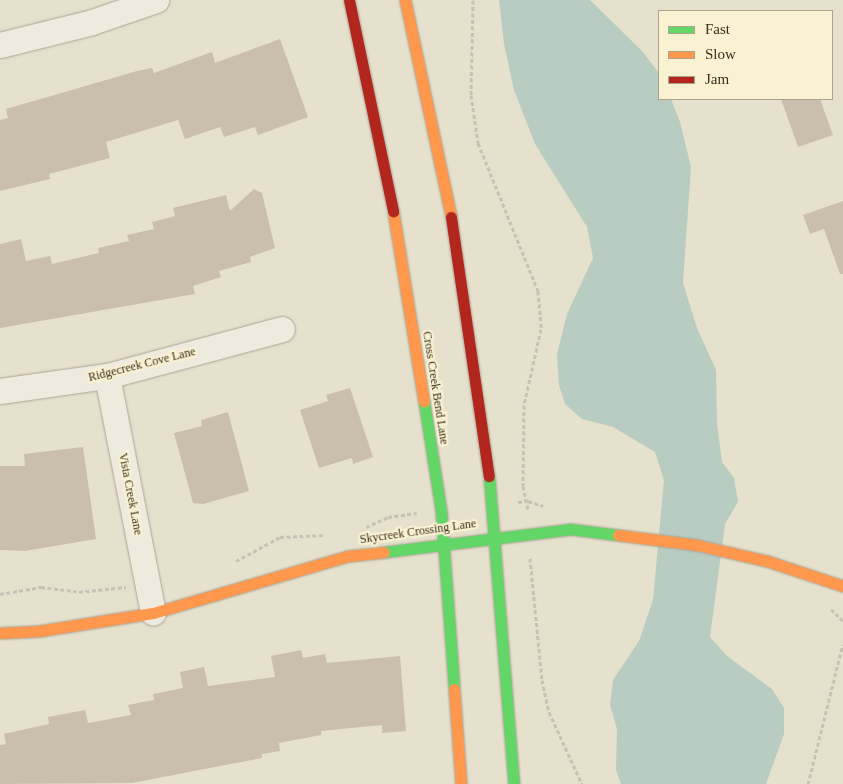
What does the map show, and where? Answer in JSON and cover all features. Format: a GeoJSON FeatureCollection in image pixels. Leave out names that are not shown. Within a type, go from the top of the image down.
{"type":"FeatureCollection","features":[{"type":"Feature","properties":{"kind":"main road","name":"Cross Creek Bend Lane"},"geometry":{"type":"LineString","coordinates":[[348,0],[393,212],[444,542],[460,784]]}},
{"type":"Feature","properties":{"kind":"main road"},"geometry":{"type":"LineString","coordinates":[[405,0],[448,199],[495,536],[514,784]]}},
{"type":"Feature","properties":{"kind":"main road","name":"Skycreek Crossing Lane"},"geometry":{"type":"LineString","coordinates":[[0,633],[39,631],[153,613],[348,556],[444,542],[570,529],[697,544],[766,561],[843,586]]}},
{"type":"Feature","properties":{"kind":"street"},"geometry":{"type":"LineString","coordinates":[[0,45],[92,22],[156,0]]}},
{"type":"Feature","properties":{"kind":"street","name":"Ridgecreek Cove Lane"},"geometry":{"type":"LineString","coordinates":[[0,391],[107,376],[282,329]]}},
{"type":"Feature","properties":{"kind":"street","name":"Vista Creek Lane"},"geometry":{"type":"LineString","coordinates":[[107,376],[153,613]]}},
{"type":"Feature","properties":{"kind":"path"},"geometry":{"type":"LineString","coordinates":[[473,0],[471,95],[478,143],[488,175],[538,291],[541,329],[524,405],[522,451],[542,680],[549,712],[582,784]]}},
{"type":"Feature","properties":{"kind":"path"},"geometry":{"type":"LineString","coordinates":[[808,784],[843,644]]}},
{"type":"Feature","properties":{"kind":"shaded area"},"geometry":{"type":"Polygon","coordinates":[[[499,0],[590,0],[642,51],[658,72],[658,100],[671,100],[680,122],[691,167],[683,283],[697,328],[716,370],[717,423],[722,462],[734,478],[738,502],[725,524],[710,637],[727,656],[772,689],[784,708],[784,734],[766,784],[621,784],[616,770],[617,729],[610,705],[613,680],[639,641],[653,600],[664,480],[655,452],[613,427],[582,419],[565,404],[559,385],[557,354],[567,314],[593,258],[587,227],[535,144],[514,90],[504,44],[499,0]]]}},
{"type":"Feature","properties":{"kind":"building"},"geometry":{"type":"Polygon","coordinates":[[[280,39],[308,117],[258,135],[255,127],[224,137],[220,127],[185,139],[178,120],[106,142],[110,158],[49,174],[50,179],[0,191],[0,120],[8,118],[6,109],[137,71],[152,68],[154,73],[212,52],[215,63],[280,39]]]}},
{"type":"Feature","properties":{"kind":"building"},"geometry":{"type":"Polygon","coordinates":[[[781,100],[820,100],[833,135],[798,147],[781,100]]]}},
{"type":"Feature","properties":{"kind":"building"},"geometry":{"type":"Polygon","coordinates":[[[254,189],[262,193],[275,248],[250,257],[251,262],[219,271],[221,277],[193,286],[195,294],[0,328],[0,244],[21,239],[26,261],[50,256],[52,264],[99,253],[98,248],[129,241],[127,235],[154,229],[152,222],[175,216],[173,208],[226,195],[230,211],[254,189]]]}},
{"type":"Feature","properties":{"kind":"building"},"geometry":{"type":"Polygon","coordinates":[[[843,201],[843,274],[840,274],[824,229],[810,234],[803,215],[843,201]]]}},
{"type":"Feature","properties":{"kind":"building"},"geometry":{"type":"Polygon","coordinates":[[[350,388],[373,457],[353,464],[352,458],[319,468],[300,410],[328,401],[326,395],[350,388]]]}},
{"type":"Feature","properties":{"kind":"building"},"geometry":{"type":"Polygon","coordinates":[[[228,412],[249,491],[203,504],[193,503],[174,433],[202,426],[201,420],[228,412]]]}},
{"type":"Feature","properties":{"kind":"building"},"geometry":{"type":"Polygon","coordinates":[[[83,447],[96,539],[25,551],[0,550],[0,466],[25,466],[24,454],[83,447]]]}},
{"type":"Feature","properties":{"kind":"building"},"geometry":{"type":"Polygon","coordinates":[[[301,650],[303,658],[325,654],[327,663],[400,656],[406,731],[382,733],[382,725],[321,731],[321,735],[279,743],[280,751],[262,754],[262,758],[132,783],[0,784],[0,745],[6,744],[4,734],[49,724],[48,717],[85,710],[88,723],[131,715],[128,705],[154,700],[153,694],[183,688],[180,672],[204,667],[208,686],[275,677],[271,656],[301,650]]]}},
{"type":"Feature","properties":{"kind":"traffic: fast"},"geometry":{"type":"LineString","coordinates":[[424,402],[441,510],[454,689]]}},
{"type":"Feature","properties":{"kind":"traffic: fast"},"geometry":{"type":"LineString","coordinates":[[489,476],[514,784]]}},
{"type":"Feature","properties":{"kind":"traffic: fast"},"geometry":{"type":"LineString","coordinates":[[384,552],[570,529],[618,535]]}},
{"type":"Feature","properties":{"kind":"traffic: slow"},"geometry":{"type":"LineString","coordinates":[[405,0],[451,217]]}},
{"type":"Feature","properties":{"kind":"traffic: slow"},"geometry":{"type":"LineString","coordinates":[[393,211],[424,402]]}},
{"type":"Feature","properties":{"kind":"traffic: slow"},"geometry":{"type":"LineString","coordinates":[[618,535],[697,545],[767,561],[843,586]]}},
{"type":"Feature","properties":{"kind":"traffic: slow"},"geometry":{"type":"LineString","coordinates":[[0,633],[39,631],[153,613],[348,556],[384,552]]}},
{"type":"Feature","properties":{"kind":"traffic: slow"},"geometry":{"type":"LineString","coordinates":[[454,689],[461,784]]}},
{"type":"Feature","properties":{"kind":"traffic: jam"},"geometry":{"type":"LineString","coordinates":[[349,0],[393,211]]}},
{"type":"Feature","properties":{"kind":"traffic: jam"},"geometry":{"type":"LineString","coordinates":[[451,217],[489,476]]}}]}
